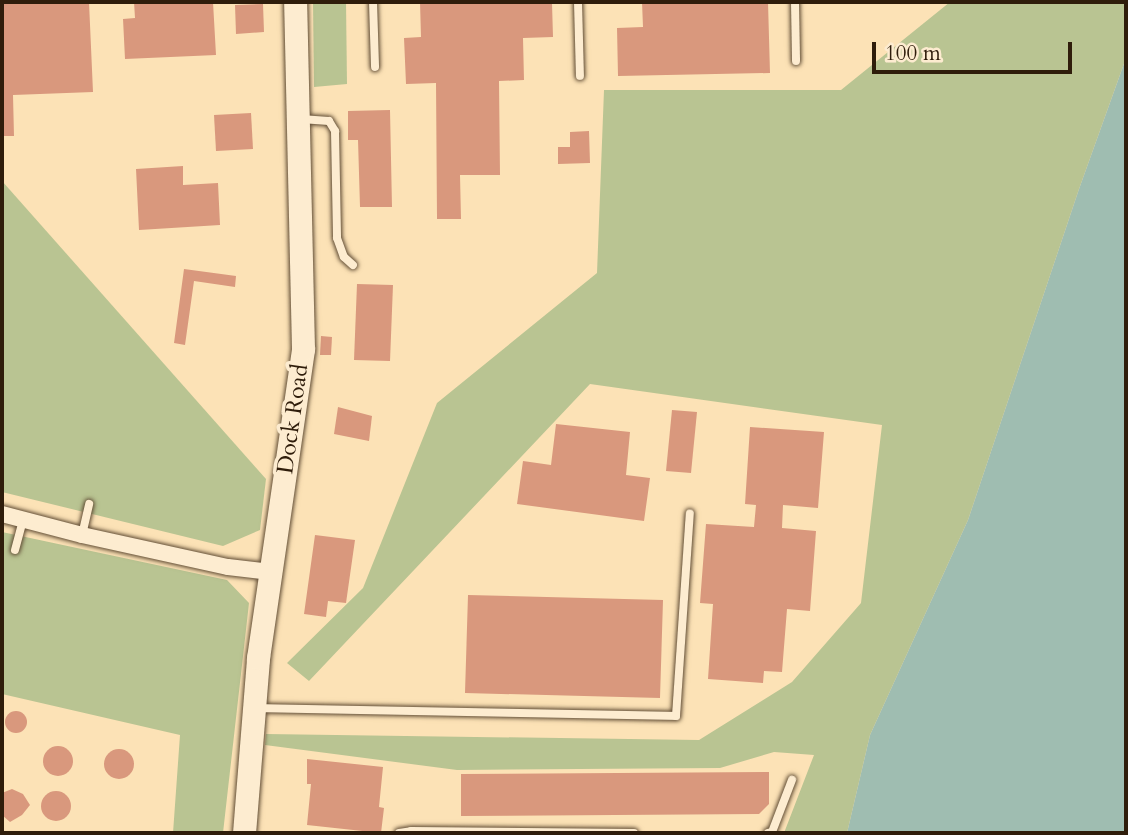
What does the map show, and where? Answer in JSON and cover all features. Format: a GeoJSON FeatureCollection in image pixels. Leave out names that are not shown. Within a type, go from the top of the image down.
{"type":"FeatureCollection","features":[{"type":"Feature","properties":{"kind":"main road","name":"Dock Road"},"geometry":{"type":"LineString","coordinates":[[244,833],[254,708],[303,349],[295,2]]}},
{"type":"Feature","properties":{"kind":"street"},"geometry":{"type":"LineString","coordinates":[[2,514],[82,536],[229,567],[271,572]]}},
{"type":"Feature","properties":{"kind":"lane"},"geometry":{"type":"LineString","coordinates":[[373,2],[375,67]]}},
{"type":"Feature","properties":{"kind":"lane"},"geometry":{"type":"LineString","coordinates":[[578,2],[580,76]]}},
{"type":"Feature","properties":{"kind":"lane"},"geometry":{"type":"LineString","coordinates":[[795,2],[796,61]]}},
{"type":"Feature","properties":{"kind":"lane"},"geometry":{"type":"LineString","coordinates":[[298,119],[329,121],[333,128],[337,238],[344,257],[353,265]]}},
{"type":"Feature","properties":{"kind":"lane"},"geometry":{"type":"LineString","coordinates":[[82,536],[89,504]]}},
{"type":"Feature","properties":{"kind":"lane"},"geometry":{"type":"LineString","coordinates":[[254,708],[676,716],[690,513]]}},
{"type":"Feature","properties":{"kind":"lane"},"geometry":{"type":"LineString","coordinates":[[15,550],[23,520]]}},
{"type":"Feature","properties":{"kind":"lane"},"geometry":{"type":"LineString","coordinates":[[768,833],[772,831],[792,780]]}},
{"type":"Feature","properties":{"kind":"lane"},"geometry":{"type":"LineString","coordinates":[[399,833],[634,833]]}},
{"type":"Feature","properties":{"kind":"green space"},"geometry":{"type":"Polygon","coordinates":[[[313,2],[346,2],[347,84],[314,87],[313,2]]]}},
{"type":"Feature","properties":{"kind":"green space"},"geometry":{"type":"Polygon","coordinates":[[[950,2],[1126,2],[1126,58],[968,520],[870,735],[847,833],[784,833],[814,755],[774,752],[720,768],[457,770],[265,745],[266,734],[699,740],[792,682],[861,603],[882,425],[590,384],[309,681],[287,663],[363,588],[437,403],[597,273],[604,90],[841,90],[950,2]]]}},
{"type":"Feature","properties":{"kind":"green space"},"geometry":{"type":"Polygon","coordinates":[[[2,181],[266,479],[260,530],[223,546],[2,492],[2,181]]]}},
{"type":"Feature","properties":{"kind":"green space"},"geometry":{"type":"Polygon","coordinates":[[[2,532],[227,580],[249,603],[223,833],[173,833],[180,735],[2,694],[2,532]]]}},
{"type":"Feature","properties":{"kind":"shaded area"},"geometry":{"type":"Polygon","coordinates":[[[1126,58],[1126,833],[847,833],[870,735],[968,520],[1126,58]]]}},
{"type":"Feature","properties":{"kind":"building"},"geometry":{"type":"Polygon","coordinates":[[[2,2],[89,2],[93,92],[13,95],[14,136],[2,136],[2,2]]]}},
{"type":"Feature","properties":{"kind":"building"},"geometry":{"type":"Polygon","coordinates":[[[134,2],[213,2],[216,55],[125,59],[123,19],[135,18],[134,2]]]}},
{"type":"Feature","properties":{"kind":"building"},"geometry":{"type":"Polygon","coordinates":[[[420,2],[552,3],[553,37],[523,38],[524,80],[499,81],[500,175],[460,175],[461,219],[437,219],[436,83],[406,84],[404,38],[421,37],[420,2]]]}},
{"type":"Feature","properties":{"kind":"building"},"geometry":{"type":"Polygon","coordinates":[[[642,2],[768,2],[770,73],[618,76],[617,28],[643,27],[642,2]]]}},
{"type":"Feature","properties":{"kind":"building"},"geometry":{"type":"Polygon","coordinates":[[[263,4],[264,32],[236,34],[235,5],[263,4]]]}},
{"type":"Feature","properties":{"kind":"building"},"geometry":{"type":"Polygon","coordinates":[[[390,110],[392,207],[360,207],[358,140],[348,140],[348,111],[390,110]]]}},
{"type":"Feature","properties":{"kind":"building"},"geometry":{"type":"Polygon","coordinates":[[[251,113],[253,149],[216,151],[214,115],[251,113]]]}},
{"type":"Feature","properties":{"kind":"building"},"geometry":{"type":"Polygon","coordinates":[[[589,131],[590,163],[558,164],[558,147],[570,147],[570,132],[589,131]]]}},
{"type":"Feature","properties":{"kind":"building"},"geometry":{"type":"Polygon","coordinates":[[[183,166],[183,185],[218,183],[220,225],[139,230],[136,169],[183,166]]]}},
{"type":"Feature","properties":{"kind":"building"},"geometry":{"type":"Polygon","coordinates":[[[184,269],[236,276],[235,287],[194,281],[185,345],[174,343],[184,269]]]}},
{"type":"Feature","properties":{"kind":"building"},"geometry":{"type":"Polygon","coordinates":[[[357,284],[393,285],[390,361],[354,360],[357,284]]]}},
{"type":"Feature","properties":{"kind":"building"},"geometry":{"type":"Polygon","coordinates":[[[321,336],[332,337],[331,355],[320,355],[321,336]]]}},
{"type":"Feature","properties":{"kind":"building"},"geometry":{"type":"Polygon","coordinates":[[[338,407],[372,416],[369,441],[334,434],[338,407]]]}},
{"type":"Feature","properties":{"kind":"building"},"geometry":{"type":"Polygon","coordinates":[[[672,410],[697,412],[691,473],[666,471],[672,410]]]}},
{"type":"Feature","properties":{"kind":"building"},"geometry":{"type":"Polygon","coordinates":[[[556,424],[630,432],[626,475],[650,478],[644,521],[517,504],[523,461],[551,465],[556,424]]]}},
{"type":"Feature","properties":{"kind":"building"},"geometry":{"type":"Polygon","coordinates":[[[750,427],[824,432],[818,508],[783,505],[782,528],[816,531],[810,611],[787,609],[782,672],[764,671],[763,683],[708,679],[713,604],[700,603],[706,524],[754,527],[756,505],[745,504],[750,427]]]}},
{"type":"Feature","properties":{"kind":"building"},"geometry":{"type":"Polygon","coordinates":[[[315,535],[355,540],[346,603],[328,601],[326,617],[304,614],[315,535]]]}},
{"type":"Feature","properties":{"kind":"building"},"geometry":{"type":"Polygon","coordinates":[[[468,595],[663,600],[660,698],[465,693],[468,595]]]}},
{"type":"Feature","properties":{"kind":"building"},"geometry":{"type":"Polygon","coordinates":[[[16,711],[24,714],[27,722],[24,730],[16,733],[8,730],[5,722],[8,714],[16,711]]]}},
{"type":"Feature","properties":{"kind":"building"},"geometry":{"type":"Polygon","coordinates":[[[58,746],[69,750],[73,761],[69,772],[58,776],[47,772],[43,761],[47,750],[58,746]]]}},
{"type":"Feature","properties":{"kind":"building"},"geometry":{"type":"Polygon","coordinates":[[[119,749],[130,753],[134,764],[130,775],[119,779],[108,775],[104,764],[108,753],[119,749]]]}},
{"type":"Feature","properties":{"kind":"building"},"geometry":{"type":"Polygon","coordinates":[[[307,759],[383,767],[379,807],[384,808],[381,833],[307,825],[311,784],[307,784],[307,759]]]}},
{"type":"Feature","properties":{"kind":"building"},"geometry":{"type":"Polygon","coordinates":[[[769,772],[769,804],[759,814],[461,816],[461,774],[769,772]]]}},
{"type":"Feature","properties":{"kind":"building"},"geometry":{"type":"Polygon","coordinates":[[[12,789],[23,794],[30,805],[22,815],[10,822],[2,815],[2,793],[12,789]]]}},
{"type":"Feature","properties":{"kind":"building"},"geometry":{"type":"Polygon","coordinates":[[[56,791],[67,795],[71,806],[67,817],[56,821],[45,817],[41,806],[45,795],[56,791]]]}}]}
